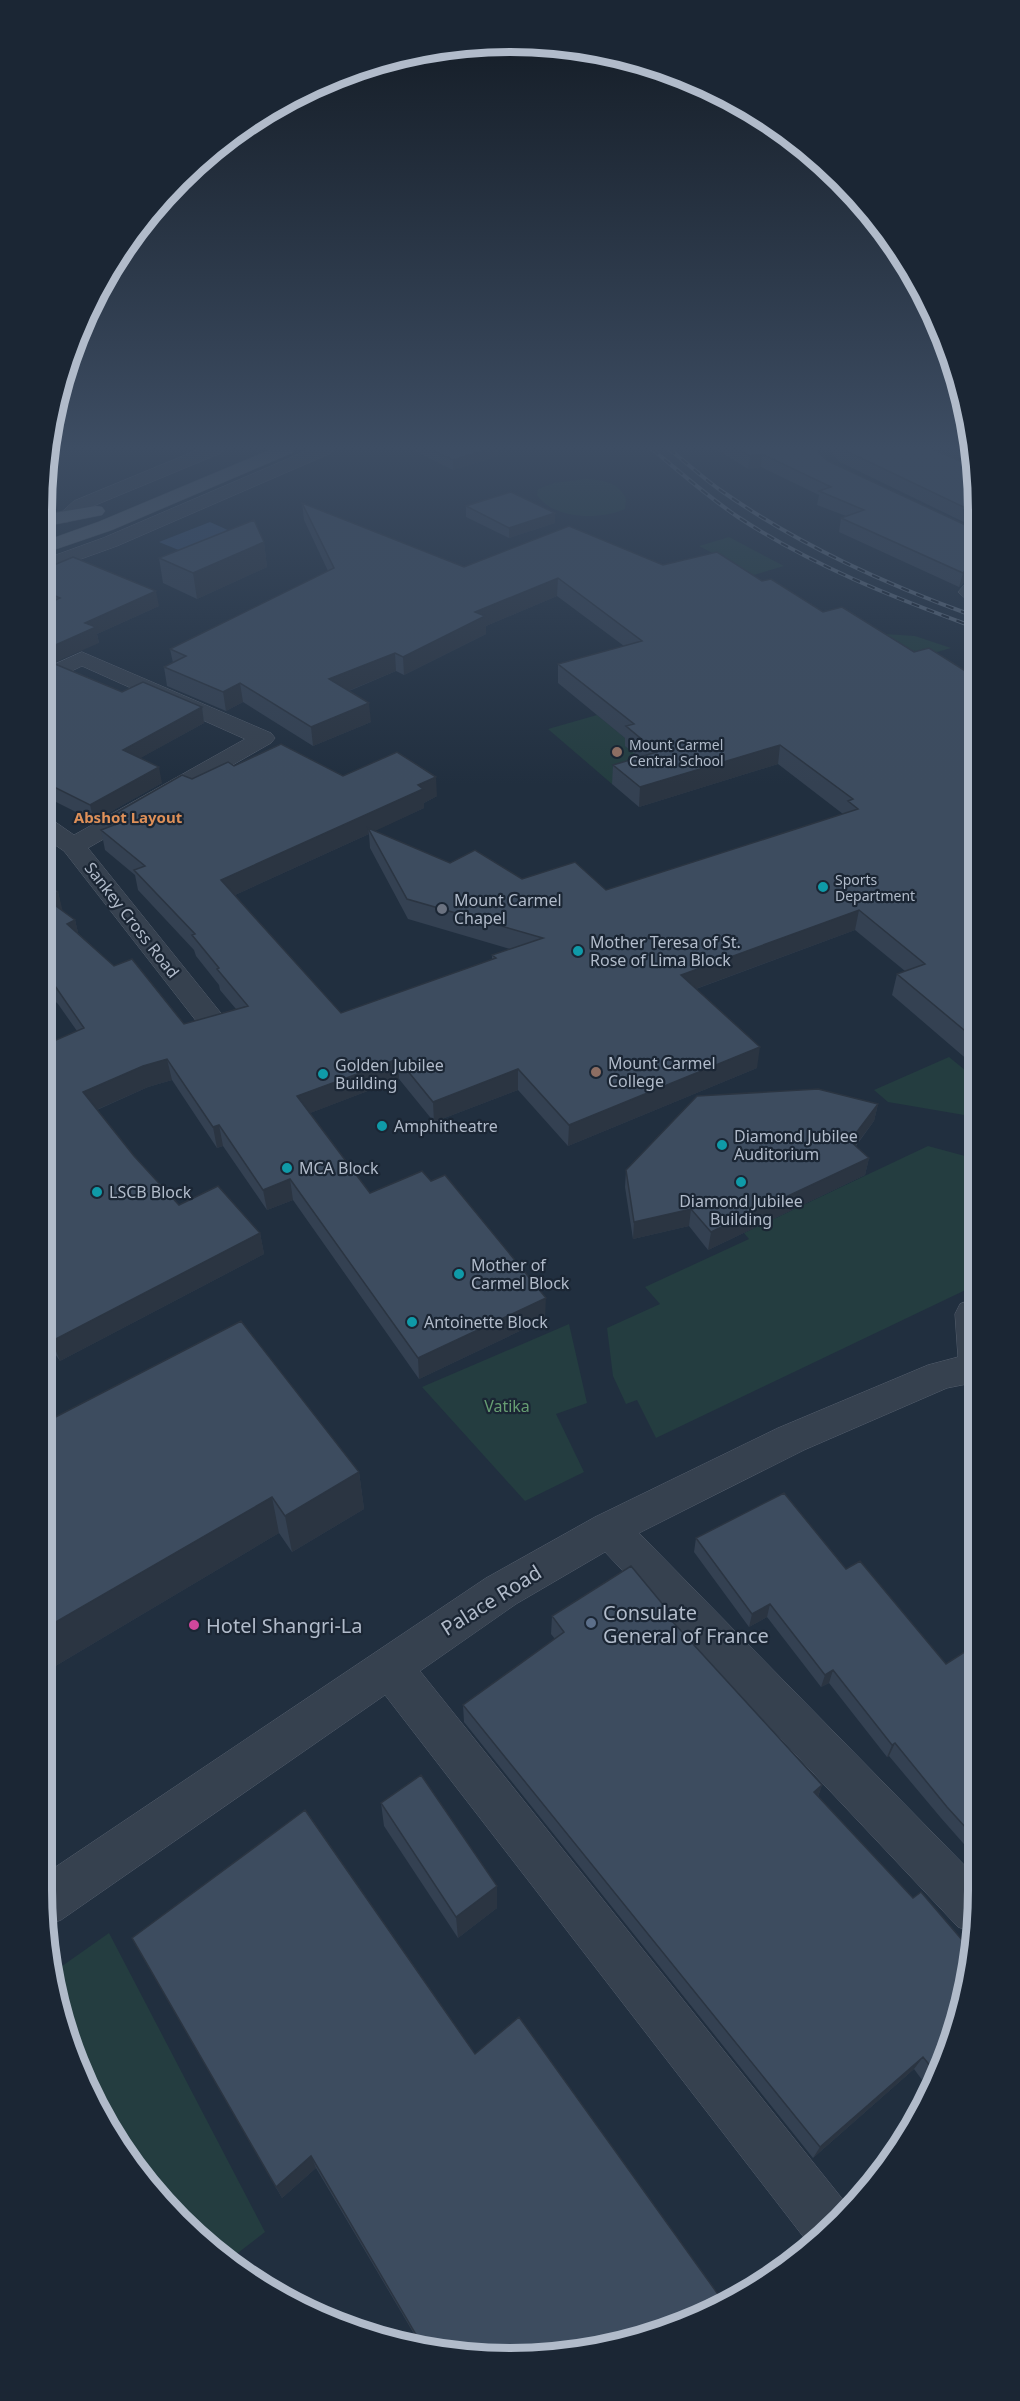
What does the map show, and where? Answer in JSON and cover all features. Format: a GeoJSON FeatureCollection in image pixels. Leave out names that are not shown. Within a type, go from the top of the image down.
{"type":"FeatureCollection","features":[{"type":"Feature","properties":{"kind":"street"},"geometry":{"type":"LineString","coordinates":[[52,673],[81,658],[263,738],[73,846]]}},
{"type":"Feature","properties":{"kind":"street","name":"Sankey Cross Road"},"geometry":{"type":"LineString","coordinates":[[52,831],[73,846],[214,1024]]}},
{"type":"Feature","properties":{"kind":"street","name":"Palace Road"},"geometry":{"type":"LineString","coordinates":[[52,1897],[501,1591],[609,1529],[854,1410],[941,1375],[968,1368]]}},
{"type":"Feature","properties":{"kind":"street"},"geometry":{"type":"LineString","coordinates":[[609,1529],[968,1902]]}},
{"type":"Feature","properties":{"kind":"street"},"geometry":{"type":"LineString","coordinates":[[389,1666],[826,2222]]}},
{"type":"Feature","properties":{"kind":"green space"},"geometry":{"type":"Polygon","coordinates":[[[728,561],[775,561],[784,566],[754,575],[728,561]]]}},
{"type":"Feature","properties":{"kind":"green space"},"geometry":{"type":"Polygon","coordinates":[[[885,634],[915,636],[951,648],[906,661],[869,638],[885,634]]]}},
{"type":"Feature","properties":{"kind":"green space"},"geometry":{"type":"Polygon","coordinates":[[[597,715],[633,744],[656,771],[612,784],[548,729],[597,715]]]}},
{"type":"Feature","properties":{"kind":"green space"},"geometry":{"type":"Polygon","coordinates":[[[949,1057],[968,1072],[968,1116],[888,1102],[874,1090],[949,1057]]]}},
{"type":"Feature","properties":{"kind":"green space"},"geometry":{"type":"Polygon","coordinates":[[[928,1146],[968,1157],[968,1289],[656,1438],[637,1400],[626,1404],[613,1376],[607,1328],[660,1304],[645,1287],[749,1239],[744,1233],[928,1146]]]}},
{"type":"Feature","properties":{"kind":"green space","name":"Vatika"},"geometry":{"type":"Polygon","coordinates":[[[569,1324],[587,1403],[556,1414],[584,1472],[525,1501],[422,1387],[569,1324]]]}},
{"type":"Feature","properties":{"kind":"green space"},"geometry":{"type":"Polygon","coordinates":[[[109,1933],[265,2232],[234,2256],[186,2215],[166,2193],[147,2170],[114,2120],[87,2066],[68,2009],[59,1968],[109,1933]]]}},
{"type":"Feature","properties":{"kind":"building"},"geometry":{"type":"Polygon","coordinates":[[[63,561],[83,561],[156,591],[85,623],[96,627],[52,647],[52,602],[60,598],[52,594],[52,566],[63,561]]]}},
{"type":"Feature","properties":{"kind":"building"},"geometry":{"type":"Polygon","coordinates":[[[166,561],[220,561],[193,573],[166,561]]]}},
{"type":"Feature","properties":{"kind":"building"},"geometry":{"type":"Polygon","coordinates":[[[331,561],[449,561],[464,567],[479,561],[653,561],[663,565],[679,561],[731,561],[762,581],[771,579],[823,612],[842,607],[914,652],[929,648],[968,673],[968,1033],[897,974],[925,964],[859,910],[681,975],[760,1047],[569,1125],[518,1069],[433,1102],[398,1059],[297,1096],[370,1193],[422,1171],[431,1181],[445,1175],[546,1298],[418,1358],[290,1179],[263,1190],[219,1125],[213,1127],[167,1059],[143,1066],[83,1092],[134,1156],[179,1205],[218,1186],[260,1233],[52,1341],[52,1042],[84,1028],[52,982],[52,903],[75,920],[67,924],[114,966],[132,959],[184,1024],[248,1006],[192,935],[195,934],[134,870],[145,866],[101,830],[127,820],[114,814],[182,775],[192,779],[228,762],[234,766],[281,744],[343,776],[397,752],[436,777],[418,785],[423,789],[221,880],[341,1013],[496,958],[492,955],[543,938],[407,899],[368,828],[450,863],[475,850],[522,879],[575,862],[606,890],[858,809],[848,801],[853,799],[780,745],[640,787],[613,765],[657,752],[626,726],[634,724],[558,664],[642,641],[558,578],[475,612],[485,616],[403,657],[395,653],[329,679],[369,703],[311,727],[240,683],[223,692],[164,667],[186,656],[170,649],[334,568],[331,561]]]}},
{"type":"Feature","properties":{"kind":"building"},"geometry":{"type":"Polygon","coordinates":[[[936,561],[968,561],[968,567],[963,573],[936,561]]]}},
{"type":"Feature","properties":{"kind":"building"},"geometry":{"type":"Polygon","coordinates":[[[55,664],[122,692],[143,682],[202,707],[123,750],[159,767],[90,805],[52,786],[52,665],[55,664]]]}},
{"type":"Feature","properties":{"kind":"building"},"geometry":{"type":"Polygon","coordinates":[[[52,887],[58,892],[52,895],[52,887]]]}},
{"type":"Feature","properties":{"kind":"building","name":"Diamond Jubilee Building"},"geometry":{"type":"Polygon","coordinates":[[[818,1089],[878,1104],[850,1141],[869,1158],[711,1232],[691,1209],[634,1222],[626,1170],[697,1096],[818,1089]]]}},
{"type":"Feature","properties":{"kind":"building"},"geometry":{"type":"Polygon","coordinates":[[[241,1321],[359,1472],[285,1516],[272,1497],[52,1624],[52,1419],[241,1321]]]}},
{"type":"Feature","properties":{"kind":"building"},"geometry":{"type":"Polygon","coordinates":[[[784,1493],[846,1569],[860,1561],[946,1664],[968,1650],[968,1830],[895,1743],[892,1745],[833,1670],[825,1675],[770,1604],[752,1614],[696,1538],[784,1493]]]}},
{"type":"Feature","properties":{"kind":"building"},"geometry":{"type":"Polygon","coordinates":[[[631,1566],[665,1607],[661,1609],[822,1785],[814,1792],[913,1898],[921,1892],[965,1943],[952,2009],[932,2068],[923,2057],[820,2147],[463,1705],[564,1632],[552,1616],[631,1566]]]}},
{"type":"Feature","properties":{"kind":"building"},"geometry":{"type":"Polygon","coordinates":[[[421,1775],[497,1886],[456,1917],[381,1803],[421,1775]]]}},
{"type":"Feature","properties":{"kind":"building"},"geometry":{"type":"Polygon","coordinates":[[[305,1810],[475,2054],[519,2017],[720,2297],[685,2314],[657,2324],[599,2340],[570,2345],[540,2348],[480,2348],[419,2339],[311,2156],[276,2187],[132,1938],[305,1810]]]}},
{"type":"Feature","properties":{"kind":"railway"},"geometry":{"type":"LineString","coordinates":[[815,561],[883,592],[968,625]]}},
{"type":"Feature","properties":{"kind":"railway"},"geometry":{"type":"LineString","coordinates":[[842,561],[908,591],[968,614]]}},
{"type":"Feature","properties":{"kind":"place","name":"Mount Carmel Central School"},"geometry":{"type":"Point","coordinates":[617,752]}},
{"type":"Feature","properties":{"kind":"place","name":"Sports Department"},"geometry":{"type":"Point","coordinates":[823,887]}},
{"type":"Feature","properties":{"kind":"place","name":"Mount Carmel Chapel"},"geometry":{"type":"Point","coordinates":[442,909]}},
{"type":"Feature","properties":{"kind":"place","name":"Mother Teresa of St. Rose of Lima Block"},"geometry":{"type":"Point","coordinates":[578,951]}},
{"type":"Feature","properties":{"kind":"place","name":"Mount Carmel College"},"geometry":{"type":"Point","coordinates":[596,1072]}},
{"type":"Feature","properties":{"kind":"place","name":"Golden Jubilee Building"},"geometry":{"type":"Point","coordinates":[323,1074]}},
{"type":"Feature","properties":{"kind":"place","name":"Amphitheatre"},"geometry":{"type":"Point","coordinates":[382,1126]}},
{"type":"Feature","properties":{"kind":"place","name":"Diamond Jubilee Auditorium"},"geometry":{"type":"Point","coordinates":[722,1145]}},
{"type":"Feature","properties":{"kind":"place","name":"MCA Block"},"geometry":{"type":"Point","coordinates":[287,1168]}},
{"type":"Feature","properties":{"kind":"place","name":"Diamond Jubilee Building"},"geometry":{"type":"Point","coordinates":[741,1182]}},
{"type":"Feature","properties":{"kind":"place","name":"LSCB Block"},"geometry":{"type":"Point","coordinates":[97,1192]}},
{"type":"Feature","properties":{"kind":"place","name":"Mother of Carmel Block"},"geometry":{"type":"Point","coordinates":[459,1274]}},
{"type":"Feature","properties":{"kind":"place","name":"Antoinette Block"},"geometry":{"type":"Point","coordinates":[412,1322]}},
{"type":"Feature","properties":{"kind":"place","name":"Consulate General of France"},"geometry":{"type":"Point","coordinates":[591,1623]}},
{"type":"Feature","properties":{"kind":"place","name":"Hotel Shangri-La"},"geometry":{"type":"Point","coordinates":[194,1625]}},
{"type":"Feature","properties":{"kind":"district","name":"Abshot Layout"},"geometry":{"type":"Point","coordinates":[128,817]}}]}
